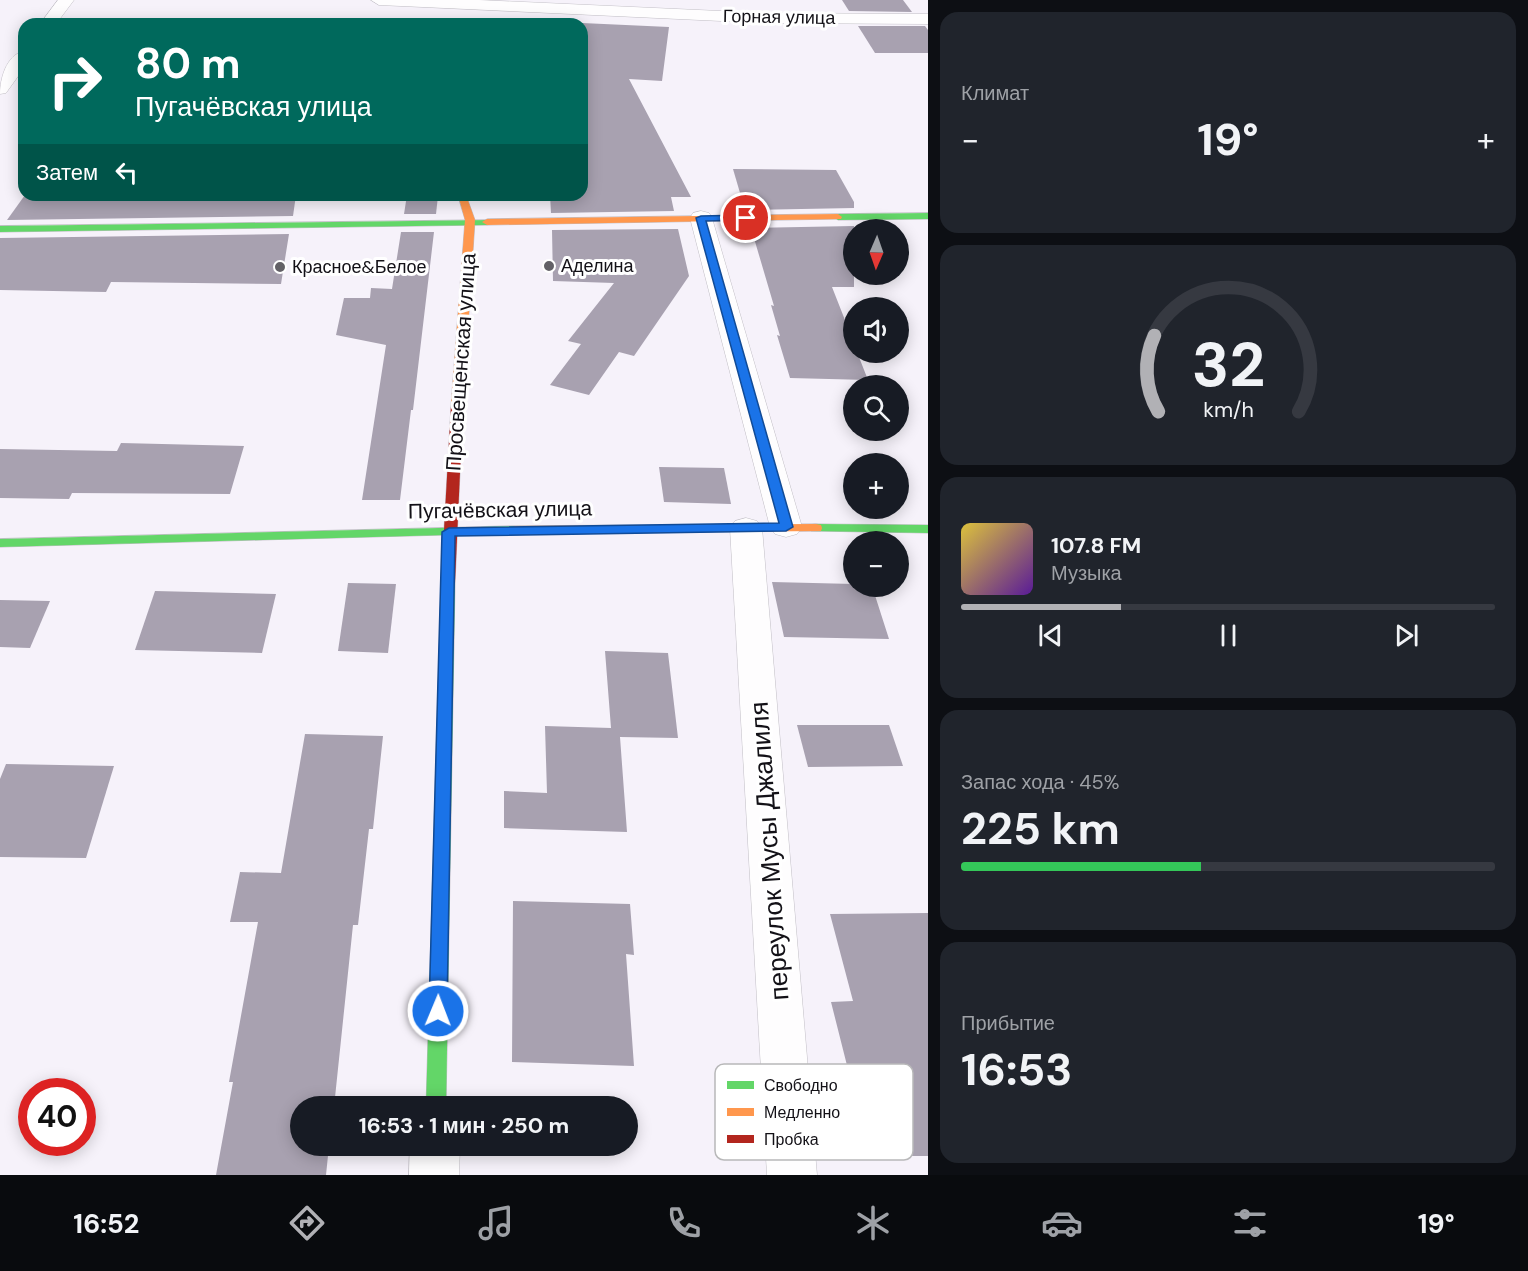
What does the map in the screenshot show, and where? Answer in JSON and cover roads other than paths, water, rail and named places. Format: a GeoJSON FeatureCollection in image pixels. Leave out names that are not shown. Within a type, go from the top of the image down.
{"type":"FeatureCollection","features":[{"type":"Feature","properties":{"kind":"street"},"geometry":{"type":"LineString","coordinates":[[52,18],[66,0]]}},
{"type":"Feature","properties":{"kind":"street"},"geometry":{"type":"LineString","coordinates":[[366,0],[374,16]]}},
{"type":"Feature","properties":{"kind":"street","name":"Горная улица"},"geometry":{"type":"LineString","coordinates":[[379,0],[742,17],[928,19]]}},
{"type":"Feature","properties":{"kind":"street"},"geometry":{"type":"LineString","coordinates":[[0,88],[18,64]]}},
{"type":"Feature","properties":{"kind":"street","name":"Просвещенская улица"},"geometry":{"type":"LineString","coordinates":[[436,1096],[449,532],[470,220],[464,201]]}},
{"type":"Feature","properties":{"kind":"street"},"geometry":{"type":"LineString","coordinates":[[0,229],[470,220],[928,216]]}},
{"type":"Feature","properties":{"kind":"street"},"geometry":{"type":"LineString","coordinates":[[701,218],[786,527]]}},
{"type":"Feature","properties":{"kind":"street","name":"Пугачёвская улица"},"geometry":{"type":"LineString","coordinates":[[0,543],[449,532],[786,527],[928,529]]}},
{"type":"Feature","properties":{"kind":"street","name":"переулок Мусы Джалиля"},"geometry":{"type":"LineString","coordinates":[[746,528],[784,1064]]}},
{"type":"Feature","properties":{"kind":"street"},"geometry":{"type":"LineString","coordinates":[[434,1175],[435,1156]]}},
{"type":"Feature","properties":{"kind":"street","name":"переулок Мусы Джалиля"},"geometry":{"type":"LineString","coordinates":[[791,1160],[792,1175]]}},
{"type":"Feature","properties":{"kind":"place","name":"Аделина"},"geometry":{"type":"Point","coordinates":[549,266]}},
{"type":"Feature","properties":{"kind":"place","name":"Красное&Белое"},"geometry":{"type":"Point","coordinates":[280,267]}}]}
